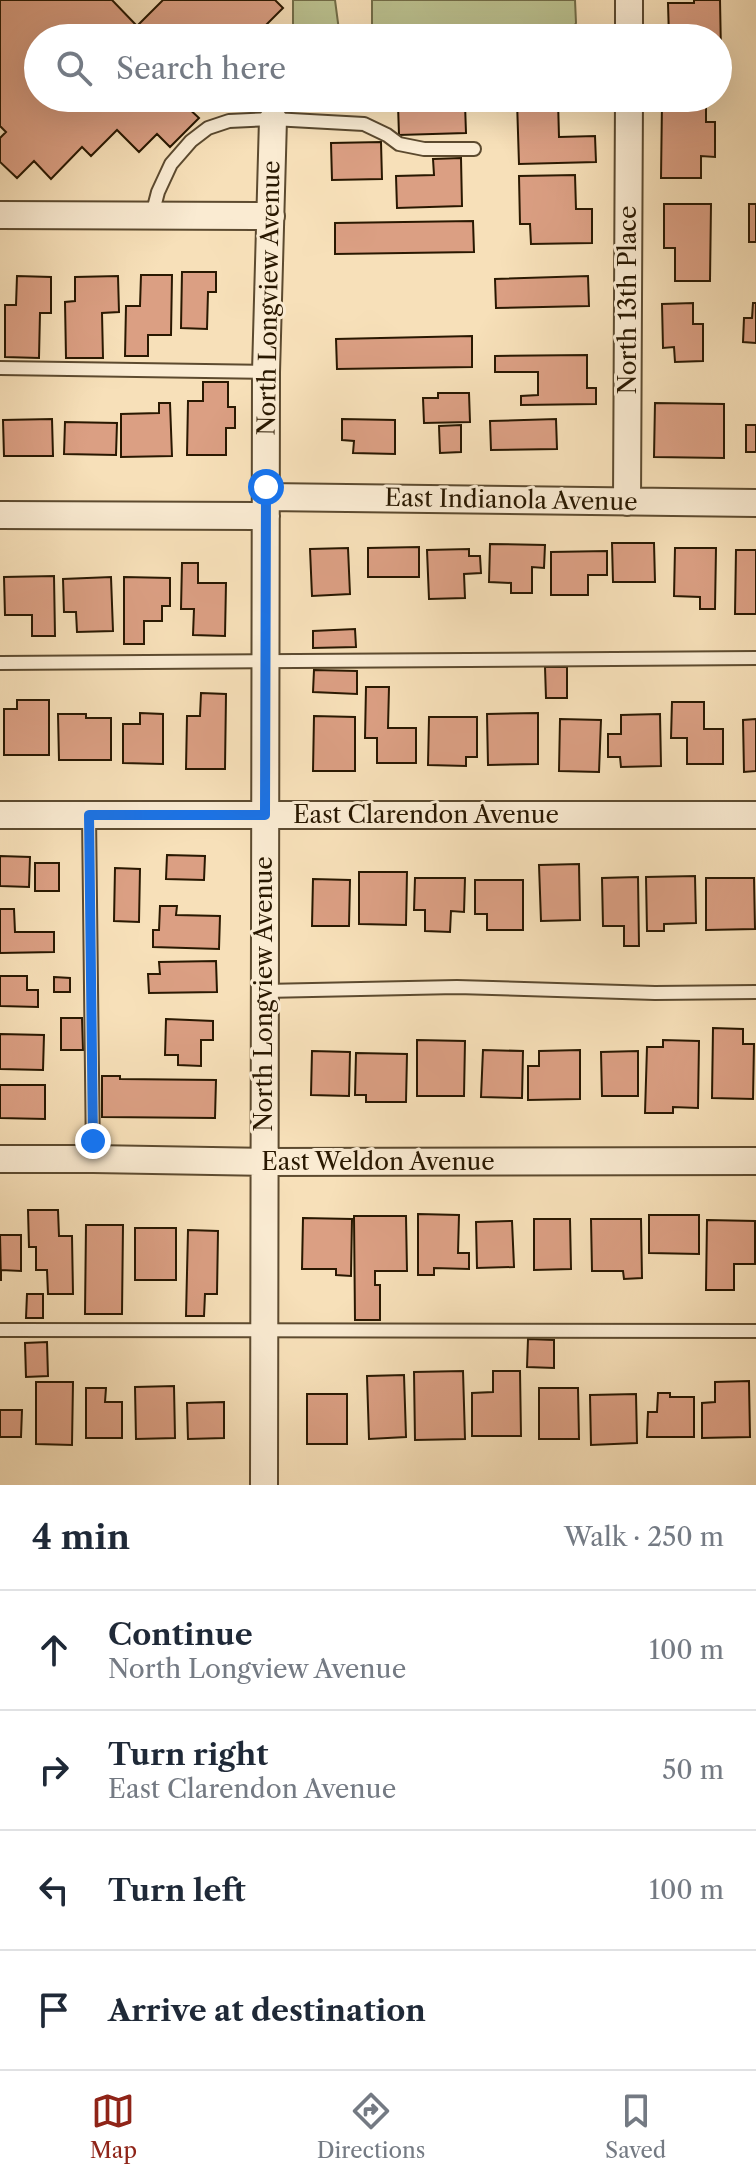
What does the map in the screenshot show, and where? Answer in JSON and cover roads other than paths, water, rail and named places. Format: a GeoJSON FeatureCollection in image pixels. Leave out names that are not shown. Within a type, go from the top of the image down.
{"type":"FeatureCollection","features":[{"type":"Feature","properties":{"kind":"street"},"geometry":{"type":"LineString","coordinates":[[629,0],[629,24]]}},
{"type":"Feature","properties":{"kind":"street","name":"North 13th Place"},"geometry":{"type":"LineString","coordinates":[[627,502],[629,112]]}},
{"type":"Feature","properties":{"kind":"street","name":"North Longview Avenue"},"geometry":{"type":"LineString","coordinates":[[264,1485],[266,372],[273,119]]}},
{"type":"Feature","properties":{"kind":"street"},"geometry":{"type":"LineString","coordinates":[[0,215],[271,216]]}},
{"type":"Feature","properties":{"kind":"street","name":"East Indianola Avenue"},"geometry":{"type":"LineString","coordinates":[[0,515],[266,506],[756,503]]}},
{"type":"Feature","properties":{"kind":"street","name":"East Clarendon Avenue"},"geometry":{"type":"LineString","coordinates":[[0,815],[756,815]]}},
{"type":"Feature","properties":{"kind":"street","name":"East Weldon Avenue"},"geometry":{"type":"LineString","coordinates":[[0,1159],[756,1161]]}},
{"type":"Feature","properties":{"kind":"lane"},"geometry":{"type":"LineString","coordinates":[[152,215],[158,192],[171,164],[191,141],[208,128],[229,121],[273,119],[364,124],[399,144],[424,149],[474,149]]}},
{"type":"Feature","properties":{"kind":"lane"},"geometry":{"type":"LineString","coordinates":[[0,368],[266,372]]}},
{"type":"Feature","properties":{"kind":"lane"},"geometry":{"type":"LineString","coordinates":[[0,663],[756,658]]}},
{"type":"Feature","properties":{"kind":"lane"},"geometry":{"type":"LineString","coordinates":[[89,815],[93,1159]]}},
{"type":"Feature","properties":{"kind":"lane"},"geometry":{"type":"LineString","coordinates":[[264,991],[457,987],[655,993],[756,992]]}},
{"type":"Feature","properties":{"kind":"lane"},"geometry":{"type":"LineString","coordinates":[[0,1330],[756,1331]]}}]}
